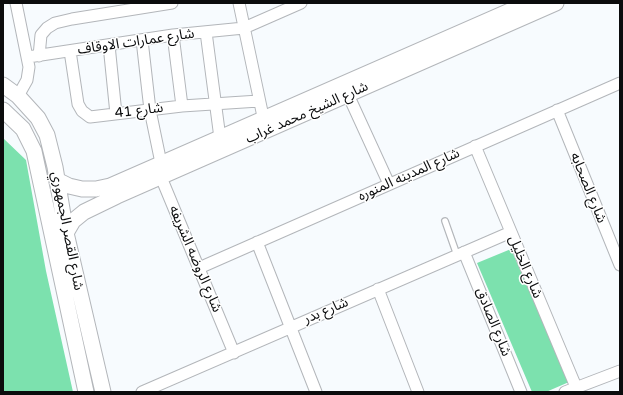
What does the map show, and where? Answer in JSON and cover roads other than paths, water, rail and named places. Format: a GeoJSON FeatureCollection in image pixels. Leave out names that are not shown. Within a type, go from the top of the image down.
{"type":"FeatureCollection","features":[{"type":"Feature","properties":{"kind":"main road","name":"شارع الشيخ محمد غراب"},"geometry":{"type":"LineString","coordinates":[[57,180],[82,190],[96,189],[110,186],[159,168],[265,125],[346,89],[528,3]]}},
{"type":"Feature","properties":{"kind":"main road","name":"شارع الشيخ محمد غراب"},"geometry":{"type":"LineString","coordinates":[[346,89],[556,3]]}},
{"type":"Feature","properties":{"kind":"main road","name":"شارع القصر الجمهوري"},"geometry":{"type":"LineString","coordinates":[[3,85],[18,96],[38,118],[47,135],[57,180],[66,233],[103,392]]}},
{"type":"Feature","properties":{"kind":"main road","name":"شارع القصر الجمهوري"},"geometry":{"type":"LineString","coordinates":[[3,110],[23,129],[34,151],[86,392]]}},
{"type":"Feature","properties":{"kind":"main road","name":"شارع الشيخ محمد غراب"},"geometry":{"type":"LineString","coordinates":[[66,233],[73,221],[84,212],[159,168],[220,138],[265,125]]}},
{"type":"Feature","properties":{"kind":"street"},"geometry":{"type":"LineString","coordinates":[[16,3],[33,56]]}},
{"type":"Feature","properties":{"kind":"street"},"geometry":{"type":"LineString","coordinates":[[18,96],[27,80],[29,67],[41,34],[47,28],[72,19],[135,6],[172,3]]}},
{"type":"Feature","properties":{"kind":"street"},"geometry":{"type":"LineString","coordinates":[[239,3],[265,125]]}},
{"type":"Feature","properties":{"kind":"street","name":"شارع عمارات الاوقاف"},"geometry":{"type":"LineString","coordinates":[[33,56],[109,46],[173,35],[244,28],[301,3]]}},
{"type":"Feature","properties":{"kind":"street"},"geometry":{"type":"LineString","coordinates":[[206,32],[214,104],[220,138]]}},
{"type":"Feature","properties":{"kind":"street"},"geometry":{"type":"LineString","coordinates":[[173,35],[182,106]]}},
{"type":"Feature","properties":{"kind":"street","name":"شارع الروضه الشريفه"},"geometry":{"type":"LineString","coordinates":[[142,40],[150,110],[159,168],[234,353]]}},
{"type":"Feature","properties":{"kind":"street"},"geometry":{"type":"LineString","coordinates":[[109,46],[116,114]]}},
{"type":"Feature","properties":{"kind":"street","name":"شارع 41"},"geometry":{"type":"LineString","coordinates":[[70,51],[78,104],[82,111],[90,117],[182,106],[260,101]]}},
{"type":"Feature","properties":{"kind":"street","name":"شارع المدينه المنوره"},"geometry":{"type":"LineString","coordinates":[[199,268],[620,83]]}},
{"type":"Feature","properties":{"kind":"street"},"geometry":{"type":"LineString","coordinates":[[346,89],[389,184]]}},
{"type":"Feature","properties":{"kind":"street","name":"شارع الصحابه"},"geometry":{"type":"LineString","coordinates":[[557,110],[620,266]]}},
{"type":"Feature","properties":{"kind":"street","name":"شارع الخليل"},"geometry":{"type":"LineString","coordinates":[[475,146],[576,387]]}},
{"type":"Feature","properties":{"kind":"street","name":"شارع بدر"},"geometry":{"type":"LineString","coordinates":[[142,392],[234,353],[291,326],[511,232]]}},
{"type":"Feature","properties":{"kind":"street"},"geometry":{"type":"LineString","coordinates":[[257,242],[316,392]]}},
{"type":"Feature","properties":{"kind":"street","name":"شارع الصادق"},"geometry":{"type":"LineString","coordinates":[[461,254],[521,392]]}},
{"type":"Feature","properties":{"kind":"street"},"geometry":{"type":"LineString","coordinates":[[378,289],[418,392]]}},
{"type":"Feature","properties":{"kind":"street"},"geometry":{"type":"LineString","coordinates":[[565,392],[620,371]]}},
{"type":"Feature","properties":{"kind":"lane"},"geometry":{"type":"LineString","coordinates":[[445,221],[461,254]]}}]}
